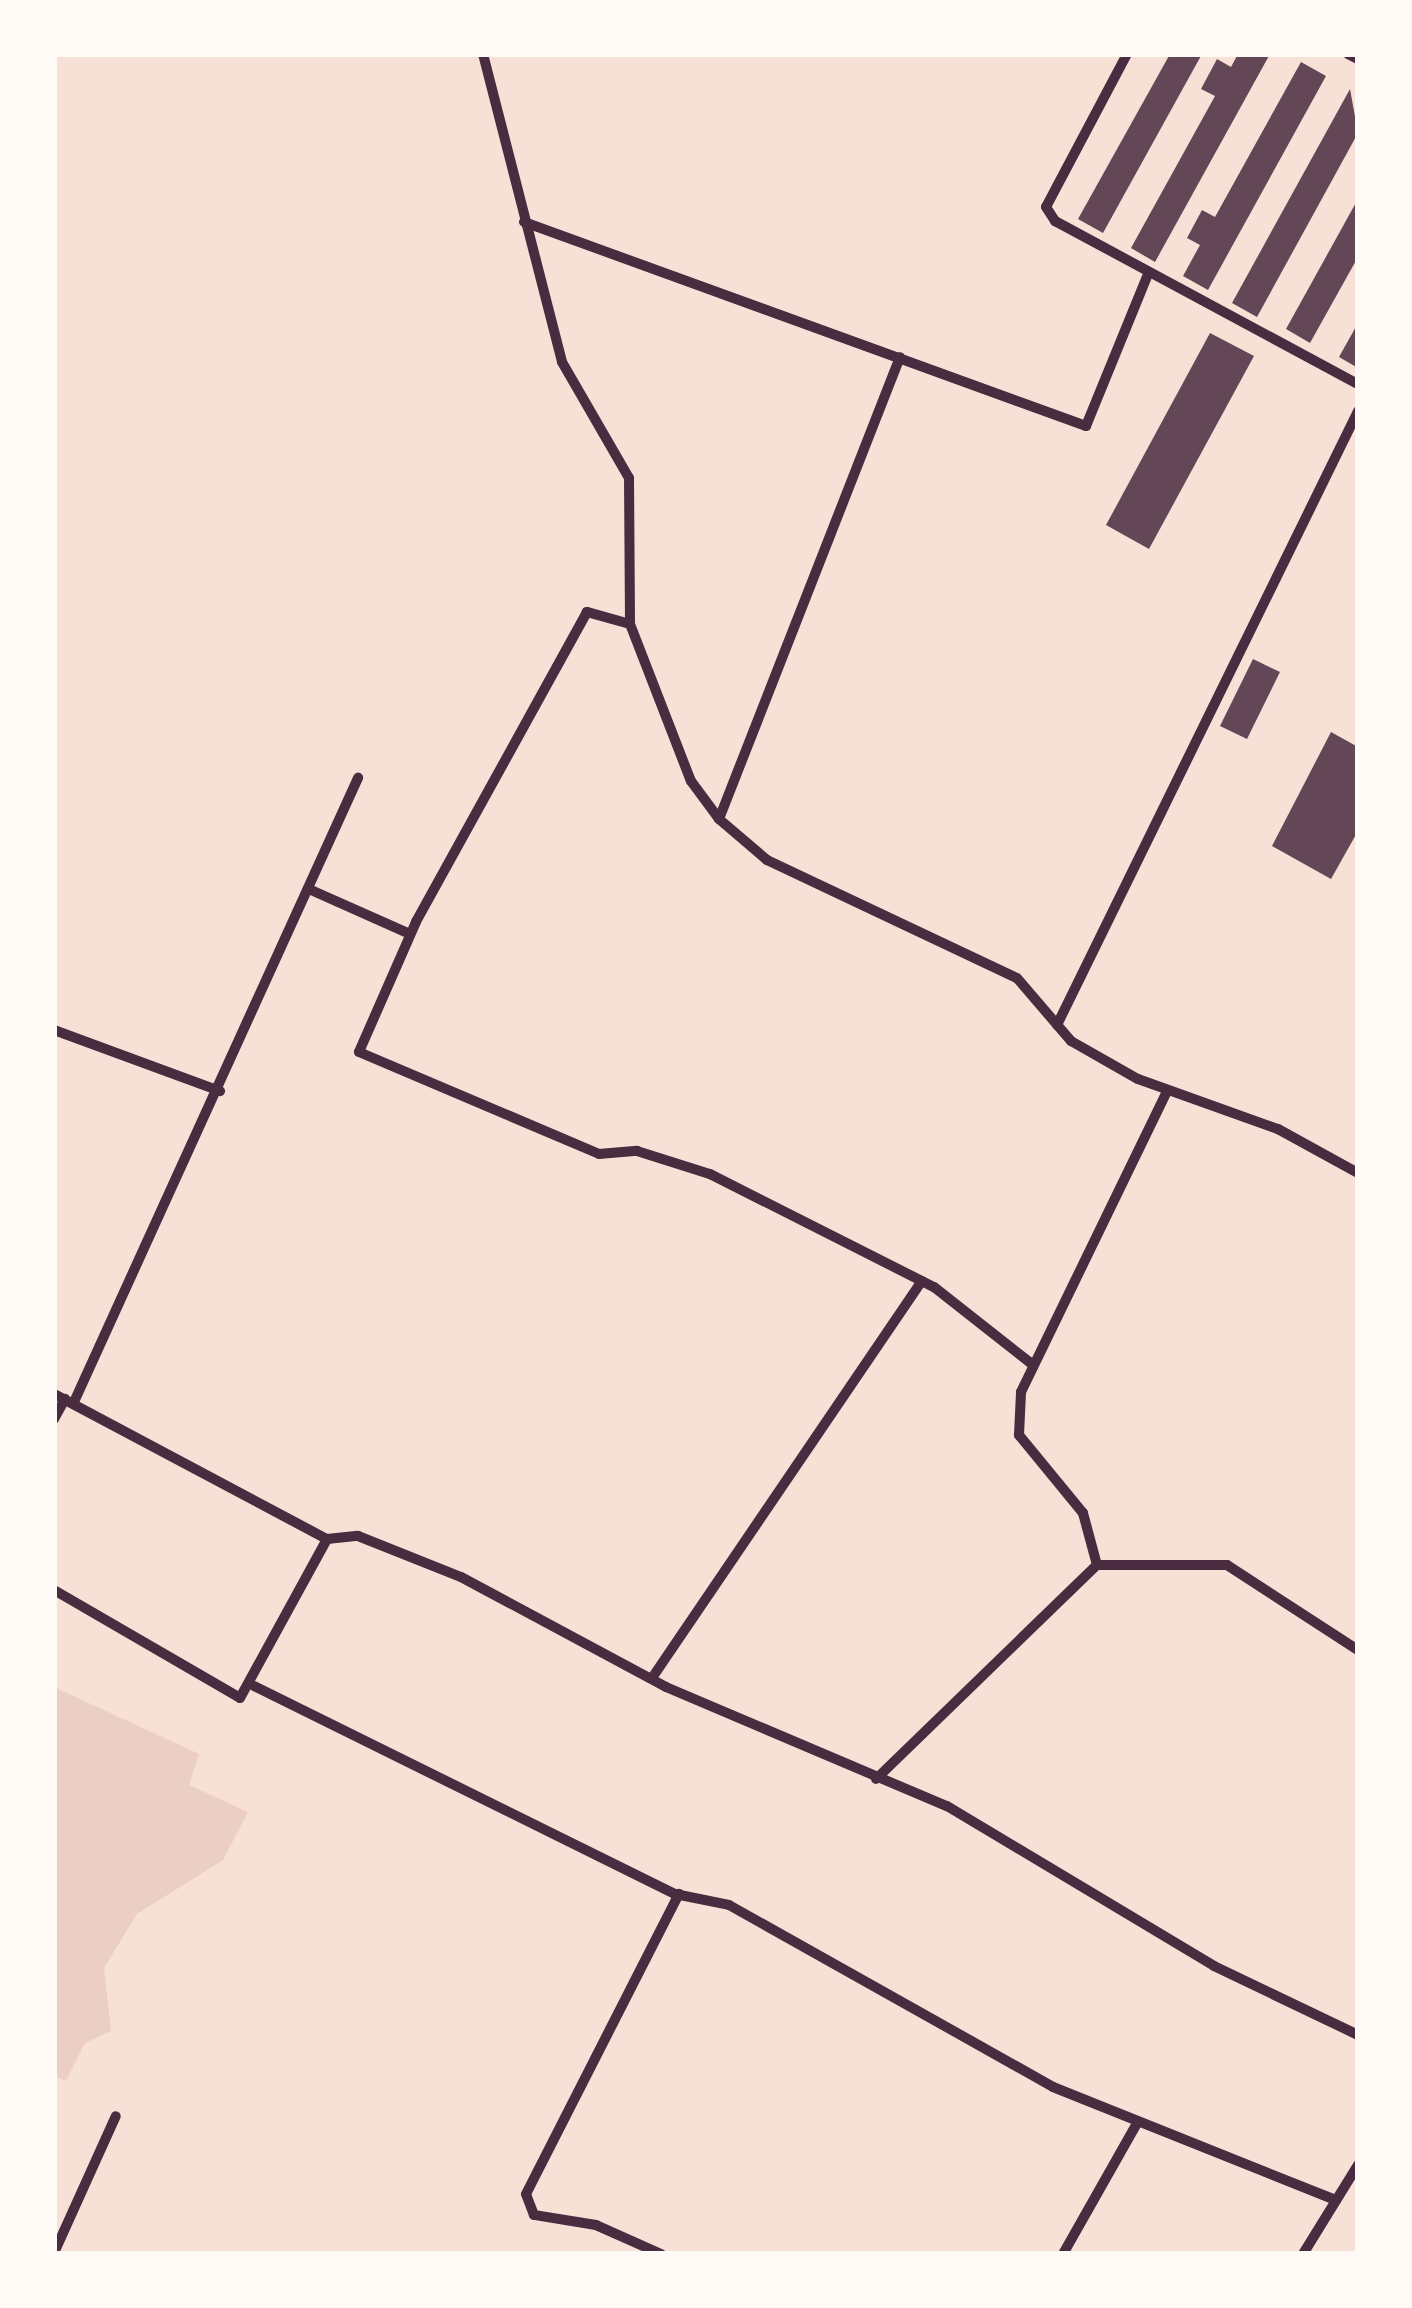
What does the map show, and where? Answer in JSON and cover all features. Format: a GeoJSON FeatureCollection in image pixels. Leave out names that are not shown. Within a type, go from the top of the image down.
{"type":"FeatureCollection","features":[{"type":"Feature","properties":{"kind":"street"},"geometry":{"type":"LineString","coordinates":[[483,54],[562,362],[629,478],[630,624],[691,781],[719,819],[756,854],[1017,978],[1057,1025],[1166,1093],[1249,1117],[1358,1173]]}},
{"type":"Feature","properties":{"kind":"street"},"geometry":{"type":"LineString","coordinates":[[1127,54],[1046,207],[1149,272],[1358,384]]}},
{"type":"Feature","properties":{"kind":"street"},"geometry":{"type":"LineString","coordinates":[[1348,54],[1358,59]]}},
{"type":"Feature","properties":{"kind":"street"},"geometry":{"type":"LineString","coordinates":[[524,221],[1085,426],[1149,272]]}},
{"type":"Feature","properties":{"kind":"street"},"geometry":{"type":"LineString","coordinates":[[719,819],[899,357]]}},
{"type":"Feature","properties":{"kind":"street"},"geometry":{"type":"LineString","coordinates":[[1057,1025],[1358,411]]}},
{"type":"Feature","properties":{"kind":"street"},"geometry":{"type":"LineString","coordinates":[[630,624],[586,612],[410,934],[358,1052],[599,1154],[637,1150],[710,1174],[922,1281],[1032,1364]]}},
{"type":"Feature","properties":{"kind":"street"},"geometry":{"type":"LineString","coordinates":[[54,1419],[220,1091],[358,778]]}},
{"type":"Feature","properties":{"kind":"street"},"geometry":{"type":"LineString","coordinates":[[311,890],[410,934]]}},
{"type":"Feature","properties":{"kind":"street"},"geometry":{"type":"LineString","coordinates":[[54,1030],[220,1091]]}},
{"type":"Feature","properties":{"kind":"street"},"geometry":{"type":"LineString","coordinates":[[1097,1565],[1083,1513],[1019,1435],[1032,1364],[1091,1267],[1166,1093]]}},
{"type":"Feature","properties":{"kind":"street"},"geometry":{"type":"LineString","coordinates":[[652,1678],[922,1281]]}},
{"type":"Feature","properties":{"kind":"street"},"geometry":{"type":"LineString","coordinates":[[64,1398],[327,1538],[358,1536],[461,1576],[652,1678],[947,1806],[1214,1966],[1358,2035]]}},
{"type":"Feature","properties":{"kind":"street"},"geometry":{"type":"LineString","coordinates":[[254,1686],[327,1538]]}},
{"type":"Feature","properties":{"kind":"street"},"geometry":{"type":"LineString","coordinates":[[876,1779],[1097,1565],[1228,1565],[1358,1650]]}},
{"type":"Feature","properties":{"kind":"street"},"geometry":{"type":"LineString","coordinates":[[54,1590],[227,1695],[254,1686],[679,1894],[729,1905],[991,2055],[1137,2123],[1336,2200]]}},
{"type":"Feature","properties":{"kind":"street"},"geometry":{"type":"LineString","coordinates":[[661,2254],[596,2225],[535,2216],[526,2194],[679,1894]]}},
{"type":"Feature","properties":{"kind":"street"},"geometry":{"type":"LineString","coordinates":[[54,2253],[116,2116]]}},
{"type":"Feature","properties":{"kind":"street"},"geometry":{"type":"LineString","coordinates":[[1064,2254],[1137,2123]]}},
{"type":"Feature","properties":{"kind":"street"},"geometry":{"type":"LineString","coordinates":[[1303,2254],[1358,2165]]}},
{"type":"Feature","properties":{"kind":"shaded area"},"geometry":{"type":"Polygon","coordinates":[[[54,1687],[199,1754],[189,1785],[248,1812],[223,1860],[137,1914],[104,1968],[111,2031],[85,2043],[66,2081],[54,2076],[54,1687]]]}},
{"type":"Feature","properties":{"kind":"building"},"geometry":{"type":"Polygon","coordinates":[[[1170,54],[1202,54],[1103,233],[1078,219],[1170,54]]]}},
{"type":"Feature","properties":{"kind":"building"},"geometry":{"type":"Polygon","coordinates":[[[1238,54],[1270,54],[1155,262],[1131,248],[1215,96],[1201,89],[1217,59],[1231,67],[1238,54]]]}},
{"type":"Feature","properties":{"kind":"building"},"geometry":{"type":"Polygon","coordinates":[[[1301,62],[1326,76],[1208,290],[1183,276],[1200,245],[1187,238],[1202,210],[1215,217],[1301,62]]]}},
{"type":"Feature","properties":{"kind":"building"},"geometry":{"type":"Polygon","coordinates":[[[1350,89],[1358,133],[1257,317],[1232,303],[1350,89]]]}},
{"type":"Feature","properties":{"kind":"building"},"geometry":{"type":"Polygon","coordinates":[[[1358,199],[1358,257],[1310,343],[1286,329],[1358,199]]]}},
{"type":"Feature","properties":{"kind":"building"},"geometry":{"type":"Polygon","coordinates":[[[1358,323],[1358,368],[1339,357],[1358,323]]]}},
{"type":"Feature","properties":{"kind":"building"},"geometry":{"type":"Polygon","coordinates":[[[1210,333],[1254,356],[1149,549],[1106,525],[1210,333]]]}},
{"type":"Feature","properties":{"kind":"building"},"geometry":{"type":"Polygon","coordinates":[[[1253,659],[1280,672],[1247,739],[1220,726],[1253,659]]]}},
{"type":"Feature","properties":{"kind":"building"},"geometry":{"type":"Polygon","coordinates":[[[1331,732],[1358,747],[1358,831],[1331,879],[1272,846],[1331,732]]]}}]}
